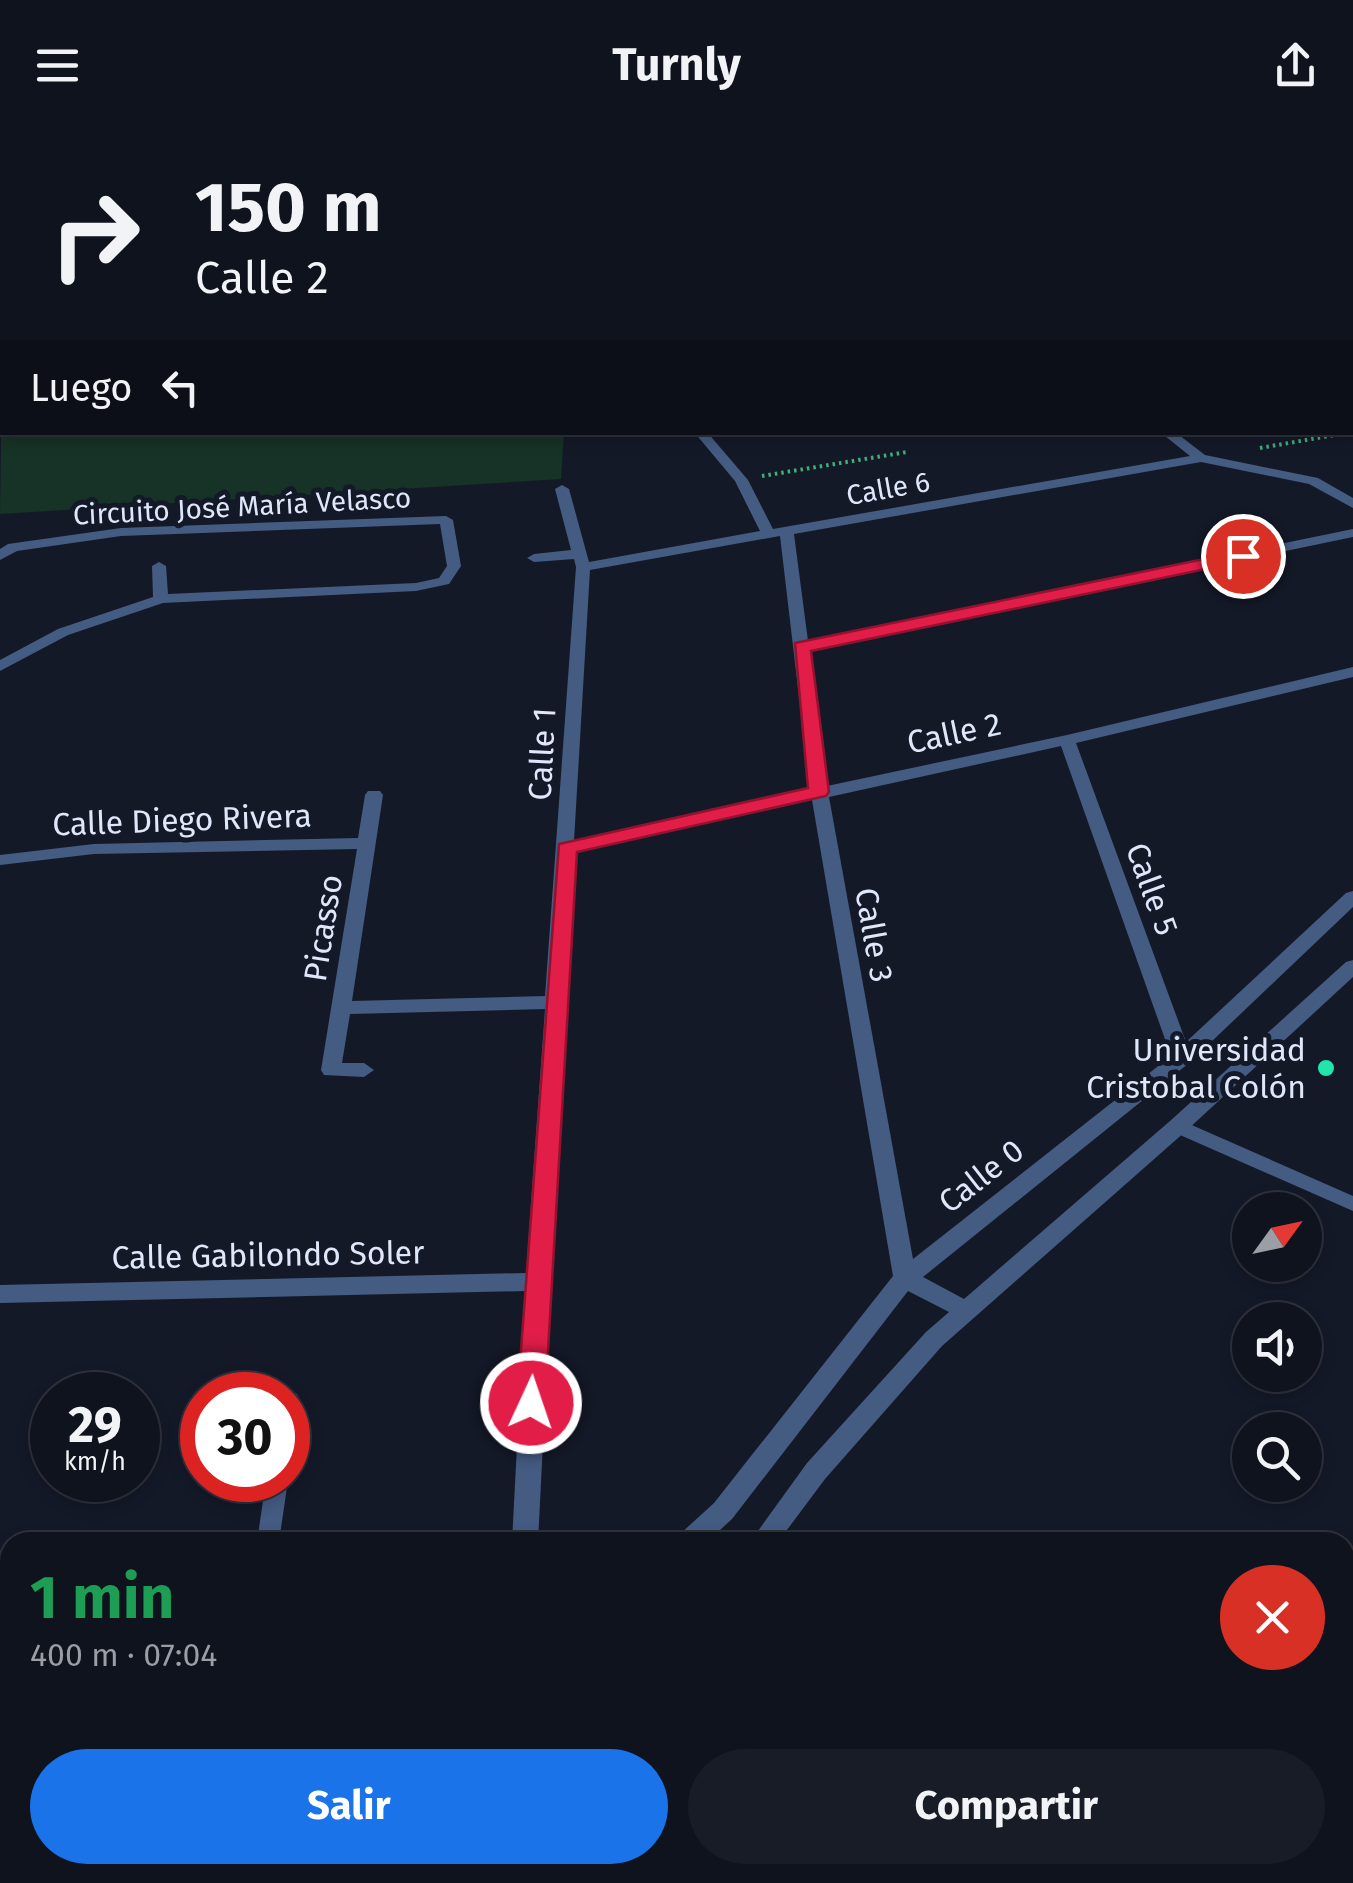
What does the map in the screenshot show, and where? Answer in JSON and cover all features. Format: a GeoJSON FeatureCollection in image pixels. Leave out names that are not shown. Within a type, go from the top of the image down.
{"type":"FeatureCollection","features":[{"type":"Feature","properties":{"kind":"street","name":"Calle 3"},"geometry":{"type":"LineString","coordinates":[[703,435],[742,480],[778,533],[801,647],[819,792],[904,1278]]}},
{"type":"Feature","properties":{"kind":"street"},"geometry":{"type":"LineString","coordinates":[[1170,435],[1201,458],[1313,482],[1353,504]]}},
{"type":"Feature","properties":{"kind":"street","name":"Calle 6"},"geometry":{"type":"LineString","coordinates":[[534,558],[582,560],[778,533],[1201,458]]}},
{"type":"Feature","properties":{"kind":"street","name":"Calle 1"},"geometry":{"type":"LineString","coordinates":[[525,1532],[582,560],[562,489]]}},
{"type":"Feature","properties":{"kind":"street","name":"Circuito José María Velasco"},"geometry":{"type":"LineString","coordinates":[[0,556],[12,547],[120,532],[446,520],[454,566],[444,581],[416,587],[160,599],[63,632],[0,666]]}},
{"type":"Feature","properties":{"kind":"street"},"geometry":{"type":"LineString","coordinates":[[801,647],[1353,534]]}},
{"type":"Feature","properties":{"kind":"street"},"geometry":{"type":"LineString","coordinates":[[159,566],[160,599]]}},
{"type":"Feature","properties":{"kind":"street","name":"Calle 2"},"geometry":{"type":"LineString","coordinates":[[566,848],[1067,740],[1353,672]]}},
{"type":"Feature","properties":{"kind":"street","name":"Calle 5"},"geometry":{"type":"LineString","coordinates":[[1067,740],[1182,1058]]}},
{"type":"Feature","properties":{"kind":"street","name":"Picasso"},"geometry":{"type":"LineString","coordinates":[[364,1070],[331,1070],[374,795]]}},
{"type":"Feature","properties":{"kind":"street","name":"Calle Diego Rivera"},"geometry":{"type":"LineString","coordinates":[[0,860],[94,849],[367,844]]}},
{"type":"Feature","properties":{"kind":"street","name":"Calle 0"},"geometry":{"type":"LineString","coordinates":[[700,1532],[723,1511],[904,1278],[1182,1058],[1353,897]]}},
{"type":"Feature","properties":{"kind":"street"},"geometry":{"type":"LineString","coordinates":[[770,1532],[816,1471],[966,1310],[1178,1126],[1353,966]]}},
{"type":"Feature","properties":{"kind":"street"},"geometry":{"type":"LineString","coordinates":[[340,1008],[558,1002]]}},
{"type":"Feature","properties":{"kind":"street"},"geometry":{"type":"LineString","coordinates":[[904,1278],[966,1310]]}},
{"type":"Feature","properties":{"kind":"street","name":"Calle Gabilondo Soler"},"geometry":{"type":"LineString","coordinates":[[0,1294],[537,1282]]}},
{"type":"Feature","properties":{"kind":"lane"},"geometry":{"type":"LineString","coordinates":[[1178,1126],[1353,1204]]}},
{"type":"Feature","properties":{"kind":"lane"},"geometry":{"type":"LineString","coordinates":[[269,1532],[274,1502]]}},
{"type":"Feature","properties":{"kind":"path"},"geometry":{"type":"LineString","coordinates":[[1258,448],[1334,435]]}},
{"type":"Feature","properties":{"kind":"path"},"geometry":{"type":"LineString","coordinates":[[742,480],[907,452]]}},
{"type":"Feature","properties":{"kind":"green space"},"geometry":{"type":"Polygon","coordinates":[[[1,435],[564,435],[561,479],[0,514],[1,435]]]}},
{"type":"Feature","properties":{"kind":"place","name":"Universidad Cristobal Colón"},"geometry":{"type":"Point","coordinates":[1326,1068]}},
{"type":"Feature","properties":{"kind":"route"},"geometry":{"type":"LineString","coordinates":[[531,1403],[566,848],[819,792],[801,647],[1243,556]]}}]}
